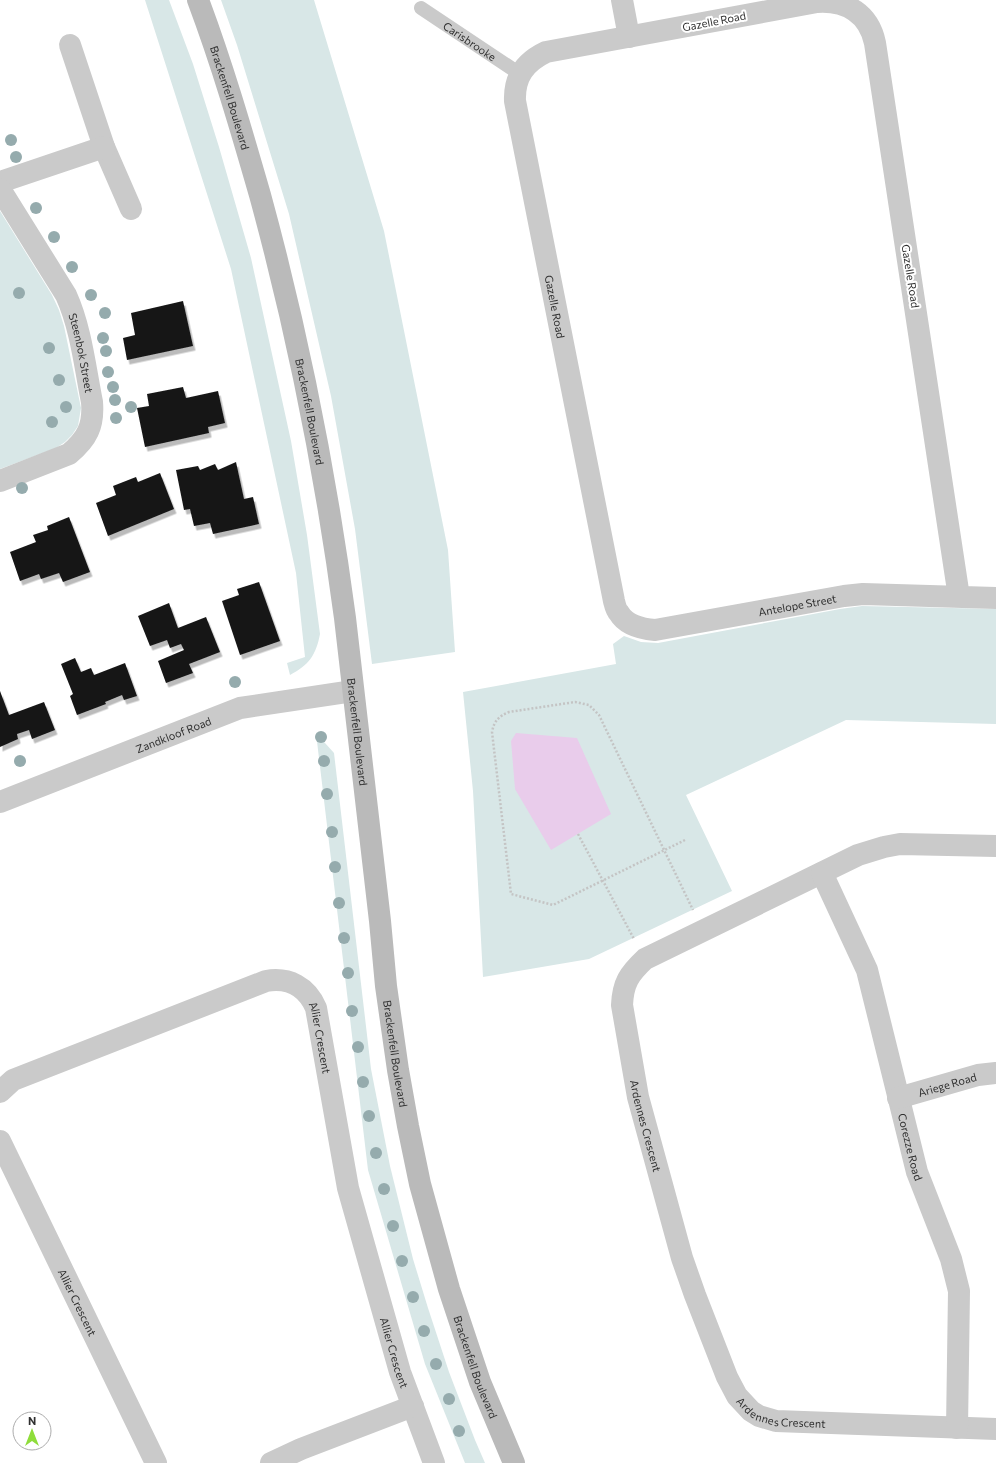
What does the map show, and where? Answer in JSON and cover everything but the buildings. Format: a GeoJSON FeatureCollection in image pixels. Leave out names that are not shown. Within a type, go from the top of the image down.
{"type":"FeatureCollection","features":[{"type":"Feature","properties":{"kind":"street","name":"Brackenfell Boulevard"},"geometry":{"type":"LineString","coordinates":[[198,0],[215,45],[241,128],[272,240],[318,447],[339,573],[354,691],[386,986],[398,1070],[420,1184],[449,1289],[480,1382],[514,1463]]}},
{"type":"Feature","properties":{"kind":"street"},"geometry":{"type":"LineString","coordinates":[[622,0],[629,37]]}},
{"type":"Feature","properties":{"kind":"street","name":"Gazelle Road"},"geometry":{"type":"LineString","coordinates":[[614,602],[515,101],[514,92],[520,74],[526,65],[535,57],[546,52],[827,1],[837,2],[855,10],[868,25],[873,33],[876,43],[959,597]]}},
{"type":"Feature","properties":{"kind":"street"},"geometry":{"type":"LineString","coordinates":[[70,45],[104,147],[132,209]]}},
{"type":"Feature","properties":{"kind":"street"},"geometry":{"type":"LineString","coordinates":[[0,182],[104,147]]}},
{"type":"Feature","properties":{"kind":"street","name":"Steenbok Street"},"geometry":{"type":"LineString","coordinates":[[0,190],[66,295],[77,329],[92,402],[93,415],[85,438],[69,454],[0,481]]}},
{"type":"Feature","properties":{"kind":"street","name":"Antelope Street"},"geometry":{"type":"LineString","coordinates":[[614,602],[619,614],[627,622],[645,630],[655,630],[844,596],[863,594],[996,598]]}},
{"type":"Feature","properties":{"kind":"street","name":"Zandkloof Road"},"geometry":{"type":"LineString","coordinates":[[0,802],[240,708],[354,691]]}},
{"type":"Feature","properties":{"kind":"street","name":"Ardennes Crescent"},"geometry":{"type":"LineString","coordinates":[[996,846],[900,844],[871,850],[645,959],[632,971],[622,993],[622,1005],[638,1098],[682,1258],[727,1377],[743,1404],[755,1414],[776,1421],[996,1429]]}},
{"type":"Feature","properties":{"kind":"street","name":"Corezze Road"},"geometry":{"type":"LineString","coordinates":[[822,873],[867,970],[917,1172],[951,1259],[957,1280],[959,1291],[957,1428]]}},
{"type":"Feature","properties":{"kind":"street","name":"Allier Crescent"},"geometry":{"type":"LineString","coordinates":[[0,1092],[13,1080],[266,981],[283,980],[300,986],[313,1000],[316,1008],[348,1188],[400,1372],[434,1463]]}},
{"type":"Feature","properties":{"kind":"street","name":"Ariege Road"},"geometry":{"type":"LineString","coordinates":[[898,1098],[978,1075],[996,1074]]}},
{"type":"Feature","properties":{"kind":"street","name":"Allier Crescent"},"geometry":{"type":"LineString","coordinates":[[0,1141],[156,1463]]}},
{"type":"Feature","properties":{"kind":"street"},"geometry":{"type":"LineString","coordinates":[[271,1463],[301,1449],[413,1406]]}},
{"type":"Feature","properties":{"kind":"lane","name":"Carisbrooke"},"geometry":{"type":"LineString","coordinates":[[421,8],[520,74]]}},
{"type":"Feature","properties":{"kind":"path"},"geometry":{"type":"LineString","coordinates":[[684,840],[664,850],[603,880],[553,905],[511,894],[492,732],[495,722],[499,717],[509,712],[575,702],[589,705],[595,710],[599,715],[664,850],[703,930]]}},
{"type":"Feature","properties":{"kind":"path"},"geometry":{"type":"LineString","coordinates":[[578,834],[645,959]]}},
{"type":"Feature","properties":{"kind":"shaded area"},"geometry":{"type":"Polygon","coordinates":[[[145,0],[169,0],[193,64],[251,258],[291,441],[307,535],[320,634],[311,659],[290,675],[287,663],[305,657],[296,573],[231,269],[145,0]]]}},
{"type":"Feature","properties":{"kind":"shaded area"},"geometry":{"type":"Polygon","coordinates":[[[221,0],[314,0],[384,231],[448,550],[455,652],[372,664],[355,529],[331,396],[289,214],[237,45],[221,0]]]}},
{"type":"Feature","properties":{"kind":"shaded area"},"geometry":{"type":"Polygon","coordinates":[[[0,211],[52,295],[59,310],[64,326],[81,408],[78,426],[65,442],[56,448],[0,469],[0,211]]]}},
{"type":"Feature","properties":{"kind":"shaded area"},"geometry":{"type":"Polygon","coordinates":[[[862,606],[996,609],[996,724],[846,720],[686,795],[732,891],[589,959],[483,977],[473,791],[463,692],[616,664],[613,644],[624,636],[641,642],[658,643],[862,606]]]}},
{"type":"Feature","properties":{"kind":"shaded area"},"geometry":{"type":"Polygon","coordinates":[[[316,733],[334,753],[371,1069],[390,1166],[413,1259],[428,1308],[449,1372],[485,1463],[465,1463],[425,1364],[368,1170],[316,733]]]}},
{"type":"Feature","properties":{"kind":"shaded area"},"geometry":{"type":"Polygon","coordinates":[[[516,733],[577,738],[611,814],[551,850],[515,789],[511,741],[516,733]]]}}]}
